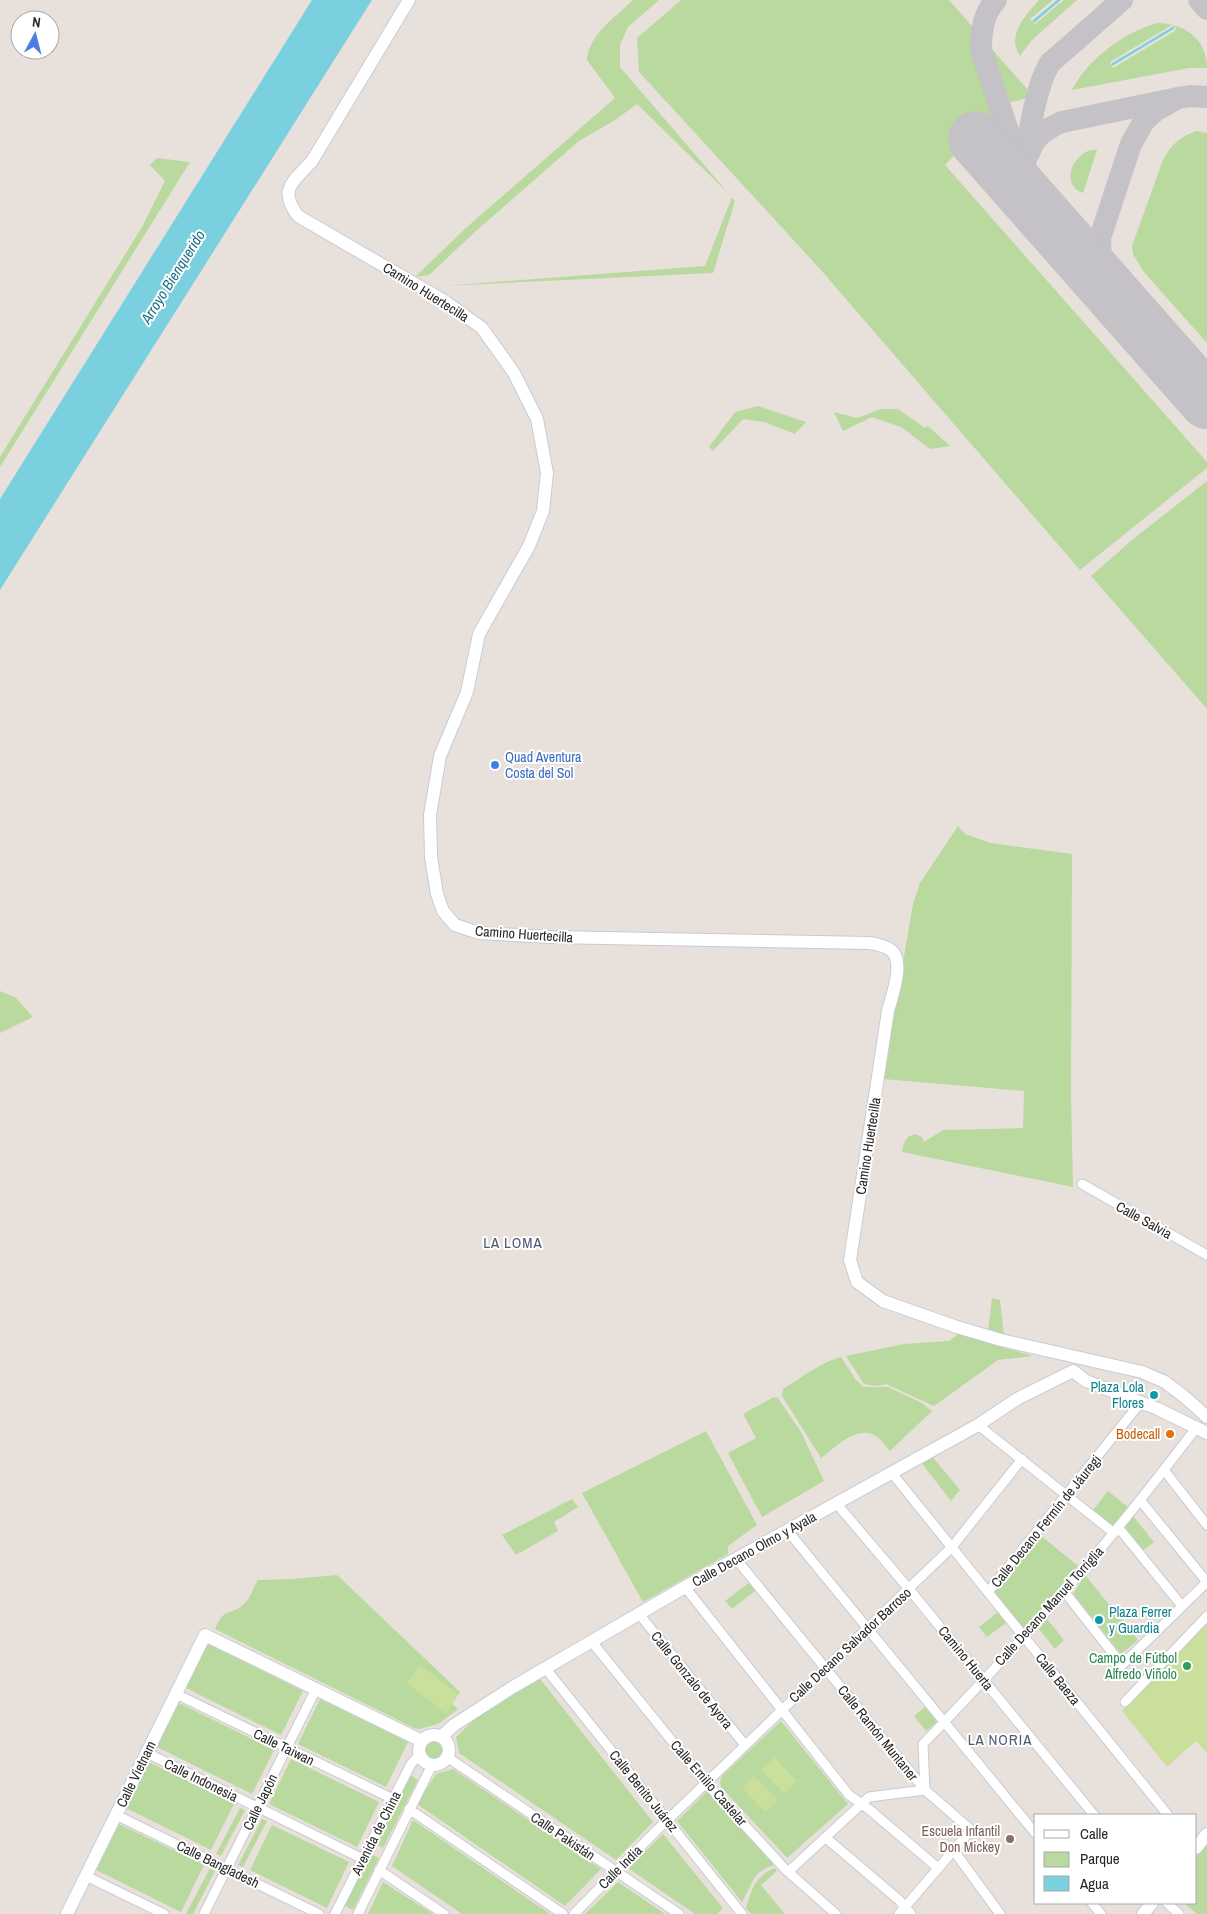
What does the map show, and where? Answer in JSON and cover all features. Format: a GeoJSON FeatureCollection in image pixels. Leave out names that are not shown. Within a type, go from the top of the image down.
{"type":"FeatureCollection","features":[{"type":"Feature","properties":{"kind":"street","name":"Camino Huertecilla"},"geometry":{"type":"LineString","coordinates":[[409,0],[312,161],[294,182],[287,194],[289,204],[298,216],[446,302],[482,328],[514,373],[537,419],[547,473],[543,511],[529,546],[479,634],[467,692],[440,756],[430,815],[431,857],[437,894],[443,911],[455,925],[478,933],[550,937],[869,943],[893,951],[898,962],[897,972],[888,1011],[850,1260],[857,1282],[882,1301],[957,1327],[1001,1340],[1078,1357]]}},
{"type":"Feature","properties":{"kind":"street","name":"Calle Salvia"},"geometry":{"type":"LineString","coordinates":[[1082,1184],[1207,1255]]}},
{"type":"Feature","properties":{"kind":"street"},"geometry":{"type":"LineString","coordinates":[[1202,1430],[1141,1402],[1086,1381],[1073,1371],[1078,1357],[1142,1372],[1165,1382],[1206,1414]]}},
{"type":"Feature","properties":{"kind":"street","name":"Calle Decano Olmo y Ayala"},"geometry":{"type":"LineString","coordinates":[[441,1737],[454,1725],[685,1587],[978,1425],[1017,1399],[1073,1371]]}},
{"type":"Feature","properties":{"kind":"street","name":"Calle Decano Fermín de Jáuregi"},"geometry":{"type":"LineString","coordinates":[[988,1592],[1141,1402]]}},
{"type":"Feature","properties":{"kind":"street"},"geometry":{"type":"LineString","coordinates":[[978,1425],[1066,1496],[1116,1530],[1182,1606]]}},
{"type":"Feature","properties":{"kind":"street","name":"Calle Decano Manuel Torriglia"},"geometry":{"type":"LineString","coordinates":[[925,1790],[923,1744],[1064,1591],[1164,1470],[1202,1430]]}},
{"type":"Feature","properties":{"kind":"street","name":"Calle Decano Salvador Barroso"},"geometry":{"type":"LineString","coordinates":[[667,1821],[952,1547],[1022,1459]]}},
{"type":"Feature","properties":{"kind":"street"},"geometry":{"type":"LineString","coordinates":[[1164,1470],[1207,1525]]}},
{"type":"Feature","properties":{"kind":"street","name":"Calle Baeza"},"geometry":{"type":"LineString","coordinates":[[891,1472],[1167,1814]]}},
{"type":"Feature","properties":{"kind":"street"},"geometry":{"type":"LineString","coordinates":[[1064,1591],[1122,1665],[1207,1582],[1140,1500]]}},
{"type":"Feature","properties":{"kind":"street","name":"Camino Huerta"},"geometry":{"type":"LineString","coordinates":[[836,1503],[1093,1814]]}},
{"type":"Feature","properties":{"kind":"street"},"geometry":{"type":"LineString","coordinates":[[787,1530],[1034,1832]]}},
{"type":"Feature","properties":{"kind":"street","name":"Calle Ramón Muntaner"},"geometry":{"type":"LineString","coordinates":[[736,1558],[925,1790],[971,1830],[954,1850]]}},
{"type":"Feature","properties":{"kind":"street"},"geometry":{"type":"LineString","coordinates":[[685,1587],[849,1795],[938,1868]]}},
{"type":"Feature","properties":{"kind":"street","name":"Calle Gonzalo de Ayora"},"geometry":{"type":"LineString","coordinates":[[639,1614],[745,1746]]}},
{"type":"Feature","properties":{"kind":"street"},"geometry":{"type":"LineString","coordinates":[[1125,1702],[1207,1616]]}},
{"type":"Feature","properties":{"kind":"street","name":"Calle Vietnam"},"geometry":{"type":"LineString","coordinates":[[67,1914],[205,1635],[316,1689]]}},
{"type":"Feature","properties":{"kind":"street","name":"Calle Emilio Castelar"},"geometry":{"type":"LineString","coordinates":[[592,1642],[706,1783],[788,1872],[836,1914]]}},
{"type":"Feature","properties":{"kind":"street","name":"Calle Benito Juárez"},"geometry":{"type":"LineString","coordinates":[[546,1669],[738,1912]]}},
{"type":"Feature","properties":{"kind":"street"},"geometry":{"type":"LineString","coordinates":[[316,1689],[422,1741]]}},
{"type":"Feature","properties":{"kind":"street","name":"Calle Japón"},"geometry":{"type":"LineString","coordinates":[[204,1914],[316,1689]]}},
{"type":"Feature","properties":{"kind":"street","name":"Calle Taiwan"},"geometry":{"type":"LineString","coordinates":[[176,1694],[393,1799]]}},
{"type":"Feature","properties":{"kind":"street"},"geometry":{"type":"LineString","coordinates":[[431,1735],[441,1737],[448,1746],[447,1757],[438,1765],[432,1765],[422,1760],[419,1755],[419,1745],[422,1741],[431,1735]]}},
{"type":"Feature","properties":{"kind":"street","name":"Calle Indonesia"},"geometry":{"type":"LineString","coordinates":[[147,1753],[363,1859]]}},
{"type":"Feature","properties":{"kind":"street","name":"Avenida de China"},"geometry":{"type":"LineString","coordinates":[[335,1914],[411,1764],[419,1755]]}},
{"type":"Feature","properties":{"kind":"street","name":"Calle Pakistán"},"geometry":{"type":"LineString","coordinates":[[447,1757],[679,1914]]}},
{"type":"Feature","properties":{"kind":"street","name":"Avenida de China"},"geometry":{"type":"LineString","coordinates":[[358,1914],[432,1765]]}},
{"type":"Feature","properties":{"kind":"street"},"geometry":{"type":"LineString","coordinates":[[788,1872],[870,1797],[925,1790]]}},
{"type":"Feature","properties":{"kind":"street"},"geometry":{"type":"LineString","coordinates":[[410,1809],[562,1914]]}},
{"type":"Feature","properties":{"kind":"street","name":"Calle Bangladesh"},"geometry":{"type":"LineString","coordinates":[[116,1815],[319,1914]]}},
{"type":"Feature","properties":{"kind":"street","name":"Calle India"},"geometry":{"type":"LineString","coordinates":[[574,1914],[667,1821]]}},
{"type":"Feature","properties":{"kind":"street"},"geometry":{"type":"LineString","coordinates":[[1197,1847],[1207,1834]]}},
{"type":"Feature","properties":{"kind":"street"},"geometry":{"type":"LineString","coordinates":[[826,1838],[905,1912],[954,1850],[1000,1914]]}},
{"type":"Feature","properties":{"kind":"street"},"geometry":{"type":"LineString","coordinates":[[380,1870],[444,1914]]}},
{"type":"Feature","properties":{"kind":"street"},"geometry":{"type":"LineString","coordinates":[[86,1876],[164,1914]]}},
{"type":"Feature","properties":{"kind":"street"},"geometry":{"type":"LineString","coordinates":[[1093,1904],[1101,1914]]}},
{"type":"Feature","properties":{"kind":"street"},"geometry":{"type":"LineString","coordinates":[[1143,1914],[1151,1904]]}},
{"type":"Feature","properties":{"kind":"street"},"geometry":{"type":"LineString","coordinates":[[1168,1904],[1179,1914]]}},
{"type":"Feature","properties":{"kind":"green space"},"geometry":{"type":"Polygon","coordinates":[[[633,0],[659,0],[628,27],[620,45],[620,67],[729,194],[637,104],[615,120],[579,141],[476,231],[429,275],[415,277],[467,227],[615,98],[587,60],[589,51],[598,34],[633,0]]]}},
{"type":"Feature","properties":{"kind":"green space"},"geometry":{"type":"Polygon","coordinates":[[[681,0],[949,0],[1033,96],[1002,105],[945,165],[1207,462],[1207,468],[1080,570],[820,269],[639,72],[637,38],[681,0]]]}},
{"type":"Feature","properties":{"kind":"green space"},"geometry":{"type":"Polygon","coordinates":[[[1039,0],[1053,0],[1030,19],[1035,24],[1064,0],[1077,0],[1031,41],[1020,56],[1016,48],[1016,33],[1019,26],[1039,0]]]}},
{"type":"Feature","properties":{"kind":"green space"},"geometry":{"type":"Polygon","coordinates":[[[1157,23],[1167,24],[1177,26],[1185,30],[1199,41],[1206,58],[1207,68],[1189,68],[1072,90],[1087,68],[1097,58],[1120,40],[1144,27],[1157,23]],[[1172,25],[1110,62],[1113,68],[1175,31],[1176,28],[1172,25]]]}},
{"type":"Feature","properties":{"kind":"green space"},"geometry":{"type":"Polygon","coordinates":[[[1197,131],[1207,133],[1207,343],[1143,271],[1133,254],[1132,246],[1163,160],[1177,142],[1197,131]]]}},
{"type":"Feature","properties":{"kind":"green space"},"geometry":{"type":"Polygon","coordinates":[[[1091,150],[1097,150],[1083,193],[1072,184],[1071,170],[1078,158],[1091,150]]]}},
{"type":"Feature","properties":{"kind":"green space"},"geometry":{"type":"Polygon","coordinates":[[[157,158],[190,162],[0,467],[0,457],[142,227],[165,181],[150,165],[157,158]]]}},
{"type":"Feature","properties":{"kind":"green space"},"geometry":{"type":"Polygon","coordinates":[[[732,197],[735,201],[713,273],[442,286],[705,266],[732,197]]]}},
{"type":"Feature","properties":{"kind":"green space"},"geometry":{"type":"Polygon","coordinates":[[[758,406],[806,422],[795,434],[764,422],[743,419],[713,451],[709,447],[735,412],[758,406]]]}},
{"type":"Feature","properties":{"kind":"green space"},"geometry":{"type":"Polygon","coordinates":[[[881,409],[898,409],[925,428],[928,426],[950,446],[930,449],[901,427],[872,417],[843,431],[834,412],[857,418],[881,409]]]}},
{"type":"Feature","properties":{"kind":"green space"},"geometry":{"type":"Polygon","coordinates":[[[1207,481],[1207,709],[1091,576],[1132,540],[1207,481]]]}},
{"type":"Feature","properties":{"kind":"green space"},"geometry":{"type":"Polygon","coordinates":[[[958,826],[965,834],[991,843],[1072,854],[1071,1096],[1073,1187],[902,1152],[903,1145],[909,1136],[916,1134],[922,1137],[924,1142],[943,1130],[1023,1128],[1024,1091],[883,1079],[913,904],[920,883],[958,826]]]}},
{"type":"Feature","properties":{"kind":"green space"},"geometry":{"type":"Polygon","coordinates":[[[0,991],[16,998],[33,1017],[0,1033],[0,991]]]}},
{"type":"Feature","properties":{"kind":"green space"},"geometry":{"type":"Polygon","coordinates":[[[992,1298],[1000,1300],[1004,1335],[988,1331],[992,1298]]]}},
{"type":"Feature","properties":{"kind":"green space"},"geometry":{"type":"Polygon","coordinates":[[[958,1334],[1033,1356],[998,1360],[934,1406],[886,1384],[877,1386],[864,1384],[846,1356],[904,1344],[949,1341],[958,1334]]]}},
{"type":"Feature","properties":{"kind":"green space"},"geometry":{"type":"Polygon","coordinates":[[[841,1357],[856,1380],[864,1387],[888,1387],[922,1403],[932,1411],[890,1451],[876,1436],[869,1433],[861,1433],[840,1443],[821,1458],[782,1396],[783,1389],[819,1366],[841,1357]]]}},
{"type":"Feature","properties":{"kind":"green space"},"geometry":{"type":"Polygon","coordinates":[[[774,1397],[778,1398],[801,1432],[824,1481],[762,1517],[728,1453],[756,1438],[743,1414],[774,1397]]]}},
{"type":"Feature","properties":{"kind":"green space"},"geometry":{"type":"Polygon","coordinates":[[[706,1431],[757,1525],[728,1546],[728,1554],[643,1602],[582,1493],[706,1431]]]}},
{"type":"Feature","properties":{"kind":"green space"},"geometry":{"type":"Polygon","coordinates":[[[931,1455],[960,1490],[951,1501],[920,1461],[931,1455]]]}},
{"type":"Feature","properties":{"kind":"green space"},"geometry":{"type":"Polygon","coordinates":[[[1108,1491],[1128,1507],[1112,1527],[1093,1510],[1108,1491]]]}},
{"type":"Feature","properties":{"kind":"green space"},"geometry":{"type":"Polygon","coordinates":[[[572,1499],[578,1507],[554,1522],[558,1531],[516,1555],[502,1535],[572,1499]]]}},
{"type":"Feature","properties":{"kind":"green space"},"geometry":{"type":"Polygon","coordinates":[[[1133,1516],[1154,1542],[1142,1551],[1123,1527],[1133,1516]]]}},
{"type":"Feature","properties":{"kind":"green space"},"geometry":{"type":"Polygon","coordinates":[[[1040,1535],[1078,1566],[1024,1630],[993,1593],[1040,1535]]]}},
{"type":"Feature","properties":{"kind":"green space"},"geometry":{"type":"Polygon","coordinates":[[[337,1575],[460,1692],[452,1704],[458,1709],[438,1724],[419,1729],[414,1728],[215,1629],[225,1614],[239,1608],[246,1602],[258,1580],[337,1575]]]}},
{"type":"Feature","properties":{"kind":"green space","name":"Plaza Ferrer y Guardia"},"geometry":{"type":"Polygon","coordinates":[[[1085,1575],[1138,1640],[1121,1654],[1073,1594],[1085,1575]]]}},
{"type":"Feature","properties":{"kind":"green space"},"geometry":{"type":"Polygon","coordinates":[[[750,1582],[756,1590],[732,1609],[725,1601],[750,1582]]]}},
{"type":"Feature","properties":{"kind":"green space"},"geometry":{"type":"Polygon","coordinates":[[[998,1612],[1007,1622],[987,1637],[979,1627],[998,1612]]]}},
{"type":"Feature","properties":{"kind":"green space"},"geometry":{"type":"Polygon","coordinates":[[[1047,1619],[1064,1640],[1055,1649],[1039,1629],[1047,1619]]]}},
{"type":"Feature","properties":{"kind":"green space","name":"Campo de Fútbol Alfredo Viñolo"},"geometry":{"type":"Polygon","coordinates":[[[1207,1623],[1207,1753],[1196,1741],[1167,1767],[1122,1711],[1207,1623]]]}},
{"type":"Feature","properties":{"kind":"green space"},"geometry":{"type":"Polygon","coordinates":[[[208,1644],[303,1691],[281,1735],[186,1688],[208,1644]]]}},
{"type":"Feature","properties":{"kind":"green space"},"geometry":{"type":"Polygon","coordinates":[[[420,1665],[458,1694],[446,1714],[407,1683],[420,1665]]]}},
{"type":"Feature","properties":{"kind":"green space"},"geometry":{"type":"Polygon","coordinates":[[[540,1679],[653,1822],[616,1860],[459,1753],[456,1737],[480,1714],[540,1679]]]}},
{"type":"Feature","properties":{"kind":"green space"},"geometry":{"type":"Polygon","coordinates":[[[320,1699],[408,1742],[386,1787],[298,1744],[320,1699]]]}},
{"type":"Feature","properties":{"kind":"green space"},"geometry":{"type":"Polygon","coordinates":[[[179,1703],[274,1750],[252,1794],[157,1747],[179,1703]]]}},
{"type":"Feature","properties":{"kind":"green space"},"geometry":{"type":"Polygon","coordinates":[[[925,1707],[937,1722],[926,1731],[914,1716],[925,1707]]]}},
{"type":"Feature","properties":{"kind":"green space"},"geometry":{"type":"Polygon","coordinates":[[[781,1721],[848,1804],[787,1858],[721,1787],[720,1782],[722,1776],[781,1721]]]}},
{"type":"Feature","properties":{"kind":"green space"},"geometry":{"type":"Polygon","coordinates":[[[434,1741],[440,1744],[443,1750],[440,1756],[434,1759],[428,1756],[425,1750],[428,1744],[434,1741]]]}},
{"type":"Feature","properties":{"kind":"green space"},"geometry":{"type":"Polygon","coordinates":[[[774,1757],[797,1781],[784,1793],[761,1770],[774,1757]]]}},
{"type":"Feature","properties":{"kind":"green space"},"geometry":{"type":"Polygon","coordinates":[[[291,1759],[379,1802],[357,1847],[269,1804],[291,1759]]]}},
{"type":"Feature","properties":{"kind":"green space"},"geometry":{"type":"Polygon","coordinates":[[[149,1762],[234,1804],[211,1850],[126,1808],[149,1762]]]}},
{"type":"Feature","properties":{"kind":"green space"},"geometry":{"type":"Polygon","coordinates":[[[453,1769],[601,1869],[565,1906],[417,1804],[436,1774],[453,1769]]]}},
{"type":"Feature","properties":{"kind":"green space"},"geometry":{"type":"Polygon","coordinates":[[[409,1774],[418,1780],[383,1848],[374,1843],[409,1774]]]}},
{"type":"Feature","properties":{"kind":"green space"},"geometry":{"type":"Polygon","coordinates":[[[754,1776],[778,1800],[765,1812],[742,1788],[754,1776]]]}},
{"type":"Feature","properties":{"kind":"green space"},"geometry":{"type":"Polygon","coordinates":[[[707,1791],[774,1865],[766,1868],[756,1876],[742,1902],[677,1821],[707,1791]]]}},
{"type":"Feature","properties":{"kind":"green space"},"geometry":{"type":"Polygon","coordinates":[[[240,1808],[245,1810],[221,1856],[216,1854],[240,1808]]]}},
{"type":"Feature","properties":{"kind":"green space"},"geometry":{"type":"Polygon","coordinates":[[[262,1819],[267,1821],[243,1867],[238,1865],[262,1819]]]}},
{"type":"Feature","properties":{"kind":"green space"},"geometry":{"type":"Polygon","coordinates":[[[413,1820],[550,1914],[462,1914],[392,1866],[413,1820]]]}},
{"type":"Feature","properties":{"kind":"green space"},"geometry":{"type":"Polygon","coordinates":[[[119,1824],[204,1865],[181,1912],[96,1870],[119,1824]]]}},
{"type":"Feature","properties":{"kind":"green space"},"geometry":{"type":"Polygon","coordinates":[[[272,1825],[349,1862],[327,1908],[250,1870],[272,1825]]]}},
{"type":"Feature","properties":{"kind":"green space"},"geometry":{"type":"Polygon","coordinates":[[[663,1834],[723,1908],[717,1914],[695,1914],[628,1868],[663,1834]]]}},
{"type":"Feature","properties":{"kind":"green space"},"geometry":{"type":"Polygon","coordinates":[[[1207,1841],[1207,1914],[1197,1914],[1185,1904],[1197,1904],[1197,1855],[1207,1841]]]}},
{"type":"Feature","properties":{"kind":"green space"},"geometry":{"type":"Polygon","coordinates":[[[369,1853],[379,1858],[353,1910],[343,1905],[369,1853]]]}},
{"type":"Feature","properties":{"kind":"green space"},"geometry":{"type":"Polygon","coordinates":[[[210,1868],[215,1871],[193,1914],[186,1914],[210,1868]]]}},
{"type":"Feature","properties":{"kind":"green space"},"geometry":{"type":"Polygon","coordinates":[[[775,1868],[777,1871],[761,1885],[785,1914],[751,1914],[746,1908],[752,1889],[763,1875],[775,1868]]]}},
{"type":"Feature","properties":{"kind":"green space"},"geometry":{"type":"Polygon","coordinates":[[[383,1882],[433,1914],[368,1914],[383,1882]]]}},
{"type":"Feature","properties":{"kind":"green space"},"geometry":{"type":"Polygon","coordinates":[[[618,1882],[665,1914],[585,1914],[618,1882]]]}},
{"type":"Feature","properties":{"kind":"water","name":"Arroyo Bienquerido"},"geometry":{"type":"Polygon","coordinates":[[[312,0],[372,0],[0,590],[0,499],[312,0]]]}},
{"type":"Feature","properties":{"kind":"waterway"},"geometry":{"type":"LineString","coordinates":[[1034,21],[1059,0]]}},
{"type":"Feature","properties":{"kind":"waterway"},"geometry":{"type":"LineString","coordinates":[[1113,64],[1173,28]]}},
{"type":"Feature","properties":{"kind":"taxiway"},"geometry":{"type":"LineString","coordinates":[[996,0],[988,11],[984,23],[981,50],[1032,203]]}},
{"type":"Feature","properties":{"kind":"taxiway"},"geometry":{"type":"LineString","coordinates":[[1024,180],[1035,103],[1044,74],[1050,63],[1122,0]]}},
{"type":"Feature","properties":{"kind":"taxiway"},"geometry":{"type":"LineString","coordinates":[[1199,0],[1207,9]]}},
{"type":"Feature","properties":{"kind":"taxiway"},"geometry":{"type":"LineString","coordinates":[[1029,153],[1034,142],[1042,134],[1062,122],[1178,98],[1191,96],[1207,97]]}},
{"type":"Feature","properties":{"kind":"taxiway"},"geometry":{"type":"LineString","coordinates":[[1105,286],[1101,266],[1100,238],[1131,144],[1144,121],[1155,111],[1178,98]]}},
{"type":"Feature","properties":{"kind":"runway"},"geometry":{"type":"LineString","coordinates":[[976,139],[1207,401]]}},
{"type":"Feature","properties":{"kind":"place","name":"Quad Aventura Costa del Sol"},"geometry":{"type":"Point","coordinates":[495,765]}},
{"type":"Feature","properties":{"kind":"place","name":"Plaza Lola Flores"},"geometry":{"type":"Point","coordinates":[1154,1395]}},
{"type":"Feature","properties":{"kind":"place","name":"Bodecall"},"geometry":{"type":"Point","coordinates":[1170,1434]}},
{"type":"Feature","properties":{"kind":"place","name":"Plaza Ferrer y Guardia"},"geometry":{"type":"Point","coordinates":[1099,1620]}},
{"type":"Feature","properties":{"kind":"place","name":"Campo de Fútbol Alfredo Viñolo"},"geometry":{"type":"Point","coordinates":[1187,1666]}},
{"type":"Feature","properties":{"kind":"place","name":"Escuela Infantil Don Mickey"},"geometry":{"type":"Point","coordinates":[1010,1839]}},
{"type":"Feature","properties":{"kind":"district","name":"LA LOMA"},"geometry":{"type":"Point","coordinates":[513,1243]}},
{"type":"Feature","properties":{"kind":"district","name":"LA NORIA"},"geometry":{"type":"Point","coordinates":[1000,1740]}}]}
